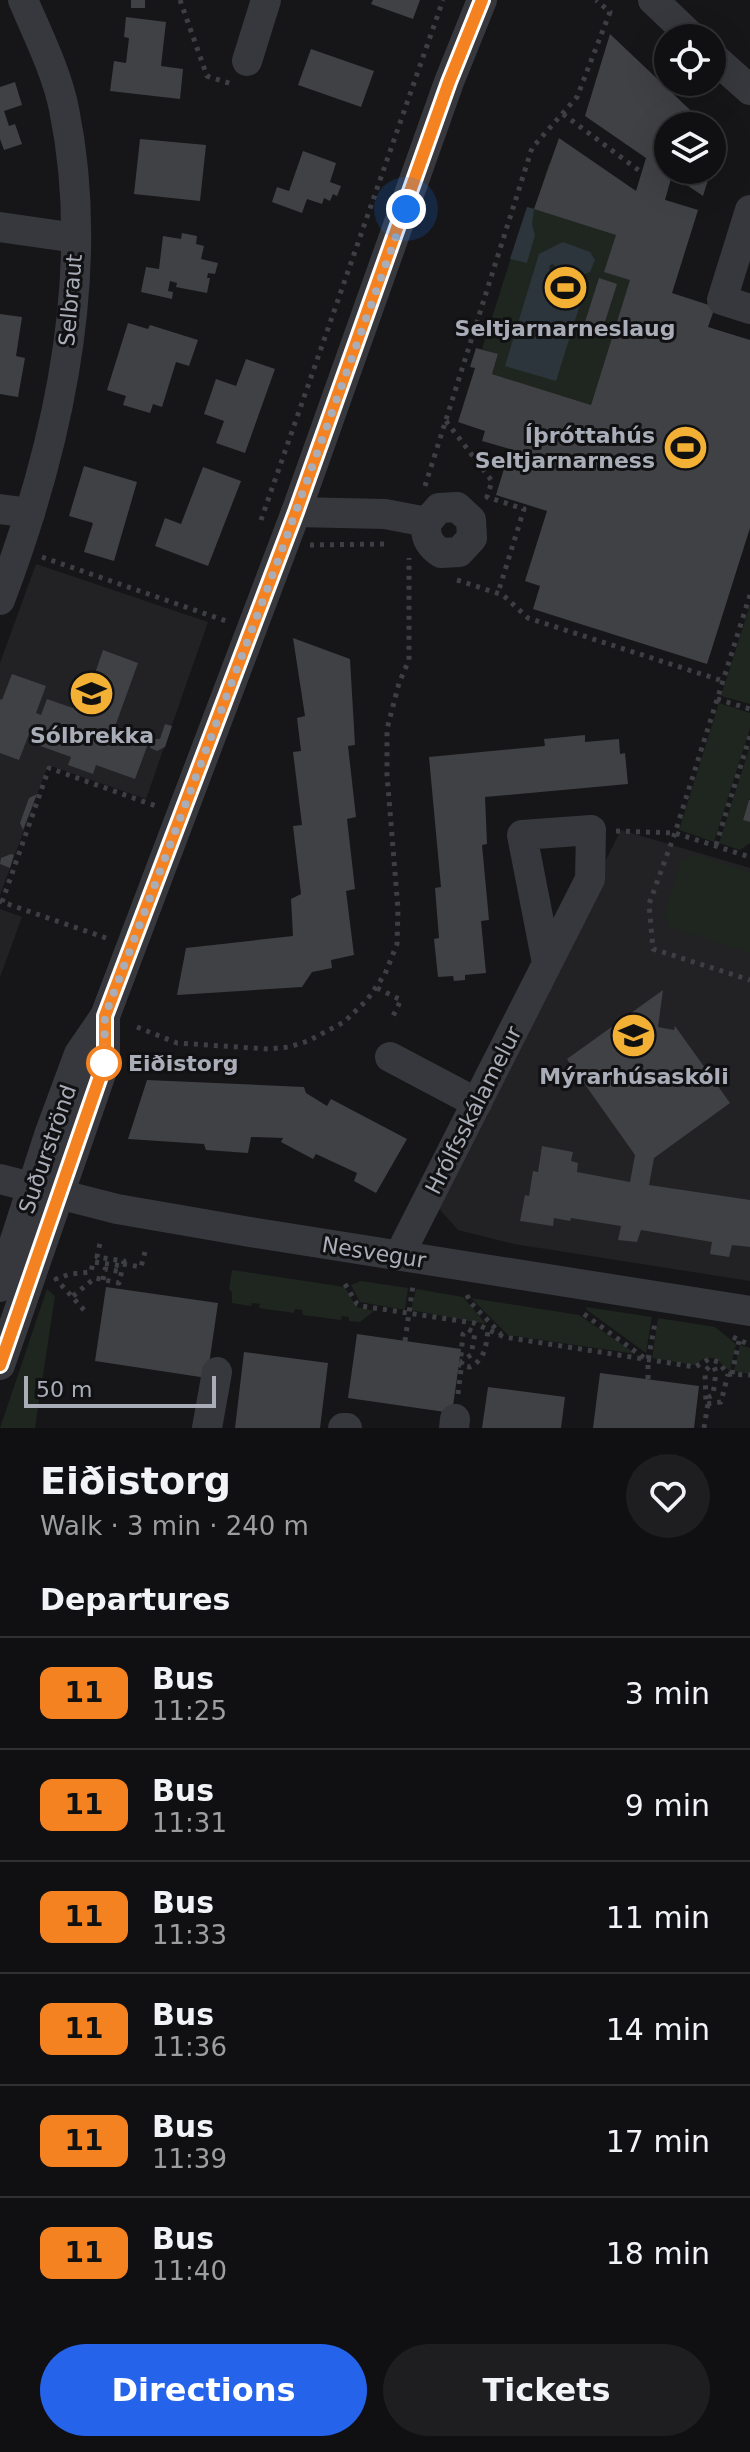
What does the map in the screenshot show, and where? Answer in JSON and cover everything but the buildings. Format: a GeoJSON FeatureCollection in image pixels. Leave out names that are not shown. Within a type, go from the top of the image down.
{"type":"FeatureCollection","features":[{"type":"Feature","properties":{"kind":"street","name":"Selbraut"},"geometry":{"type":"LineString","coordinates":[[0,600],[30,513],[63,373],[73,296],[76,238],[73,173],[64,106],[23,0]]}},
{"type":"Feature","properties":{"kind":"street"},"geometry":{"type":"LineString","coordinates":[[247,61],[266,0]]}},
{"type":"Feature","properties":{"kind":"street","name":"Suðurströnd"},"geometry":{"type":"LineString","coordinates":[[0,1287],[105,1062],[105,1016],[296,512],[449,82],[482,0]]}},
{"type":"Feature","properties":{"kind":"street"},"geometry":{"type":"LineString","coordinates":[[653,0],[678,24]]}},
{"type":"Feature","properties":{"kind":"street"},"geometry":{"type":"LineString","coordinates":[[726,69],[750,90]]}},
{"type":"Feature","properties":{"kind":"street"},"geometry":{"type":"LineString","coordinates":[[750,210],[722,300],[750,309]]}},
{"type":"Feature","properties":{"kind":"street"},"geometry":{"type":"LineString","coordinates":[[0,227],[76,238]]}},
{"type":"Feature","properties":{"kind":"street"},"geometry":{"type":"LineString","coordinates":[[0,509],[30,513]]}},
{"type":"Feature","properties":{"kind":"street"},"geometry":{"type":"LineString","coordinates":[[296,512],[385,514],[417,529]]}},
{"type":"Feature","properties":{"kind":"street"},"geometry":{"type":"LineString","coordinates":[[547,963],[522,835],[591,830]]}},
{"type":"Feature","properties":{"kind":"street","name":"Hrólfsskálamelur"},"geometry":{"type":"LineString","coordinates":[[399,1256],[590,879],[591,830]]}},
{"type":"Feature","properties":{"kind":"street"},"geometry":{"type":"LineString","coordinates":[[390,1057],[477,1103]]}},
{"type":"Feature","properties":{"kind":"street","name":"Nesvegur"},"geometry":{"type":"LineString","coordinates":[[0,1179],[117,1209],[750,1311]]}},
{"type":"Feature","properties":{"kind":"street","name":"Suðurströnd"},"geometry":{"type":"LineString","coordinates":[[0,1365],[47,1190]]}},
{"type":"Feature","properties":{"kind":"street"},"geometry":{"type":"LineString","coordinates":[[207,1428],[224,1380],[227,1428]]}},
{"type":"Feature","properties":{"kind":"path"},"geometry":{"type":"LineString","coordinates":[[180,0],[207,76],[238,87],[247,61]]}},
{"type":"Feature","properties":{"kind":"path"},"geometry":{"type":"LineString","coordinates":[[256,533],[443,0]]}},
{"type":"Feature","properties":{"kind":"path"},"geometry":{"type":"LineString","coordinates":[[137,1027],[177,1043],[268,1049],[289,1047],[318,1037],[344,1022],[377,988],[397,944],[398,909],[386,752],[391,706],[409,660],[409,564],[532,148],[577,97],[610,12],[596,0]]}},
{"type":"Feature","properties":{"kind":"path"},"geometry":{"type":"LineString","coordinates":[[563,114],[641,172]]}},
{"type":"Feature","properties":{"kind":"path"},"geometry":{"type":"LineString","coordinates":[[477,461],[508,456]]}},
{"type":"Feature","properties":{"kind":"path"},"geometry":{"type":"LineString","coordinates":[[305,545],[417,529]]}},
{"type":"Feature","properties":{"kind":"path"},"geometry":{"type":"LineString","coordinates":[[19,549],[234,623]]}},
{"type":"Feature","properties":{"kind":"path"},"geometry":{"type":"LineString","coordinates":[[409,564],[424,569]]}},
{"type":"Feature","properties":{"kind":"path"},"geometry":{"type":"LineString","coordinates":[[454,579],[503,595],[528,618],[723,681]]}},
{"type":"Feature","properties":{"kind":"path"},"geometry":{"type":"LineString","coordinates":[[750,595],[675,833],[649,904],[653,949],[750,980]]}},
{"type":"Feature","properties":{"kind":"path"},"geometry":{"type":"LineString","coordinates":[[220,635],[225,621]]}},
{"type":"Feature","properties":{"kind":"path"},"geometry":{"type":"LineString","coordinates":[[717,699],[750,709]]}},
{"type":"Feature","properties":{"kind":"path"},"geometry":{"type":"LineString","coordinates":[[716,845],[750,736]]}},
{"type":"Feature","properties":{"kind":"path"},"geometry":{"type":"LineString","coordinates":[[107,939],[2,902],[49,768],[156,806],[151,819]]}},
{"type":"Feature","properties":{"kind":"path"},"geometry":{"type":"LineString","coordinates":[[591,830],[675,833],[750,857]]}},
{"type":"Feature","properties":{"kind":"path"},"geometry":{"type":"LineString","coordinates":[[103,950],[112,924]]}},
{"type":"Feature","properties":{"kind":"path"},"geometry":{"type":"LineString","coordinates":[[377,988],[401,1000],[393,1016]]}},
{"type":"Feature","properties":{"kind":"path"},"geometry":{"type":"LineString","coordinates":[[72,1297],[95,1278],[119,1283],[124,1261],[97,1257],[100,1243]]}},
{"type":"Feature","properties":{"kind":"path"},"geometry":{"type":"LineString","coordinates":[[103,1280],[105,1269],[141,1267],[145,1252]]}},
{"type":"Feature","properties":{"kind":"path"},"geometry":{"type":"LineString","coordinates":[[84,1310],[56,1279],[91,1272],[93,1262],[123,1267]]}},
{"type":"Feature","properties":{"kind":"path"},"geometry":{"type":"LineString","coordinates":[[345,1284],[361,1306],[474,1323],[504,1337],[648,1360],[695,1367],[709,1359],[718,1362],[730,1374],[750,1375]]}},
{"type":"Feature","properties":{"kind":"path"},"geometry":{"type":"LineString","coordinates":[[405,1341],[413,1285]]}},
{"type":"Feature","properties":{"kind":"path"},"geometry":{"type":"LineString","coordinates":[[467,1295],[504,1337]]}},
{"type":"Feature","properties":{"kind":"path"},"geometry":{"type":"LineString","coordinates":[[573,1306],[648,1360]]}},
{"type":"Feature","properties":{"kind":"path"},"geometry":{"type":"LineString","coordinates":[[648,1379],[656,1314]]}},
{"type":"Feature","properties":{"kind":"path"},"geometry":{"type":"LineString","coordinates":[[462,1361],[471,1355],[475,1333],[468,1329],[463,1334],[460,1365],[470,1367],[480,1362],[485,1352],[488,1330]]}},
{"type":"Feature","properties":{"kind":"path"},"geometry":{"type":"LineString","coordinates":[[704,1428],[706,1413],[709,1397],[713,1395],[716,1372],[710,1366],[705,1371],[706,1404],[713,1405],[721,1402],[739,1341]]}},
{"type":"Feature","properties":{"kind":"shaded area","name":"Seltjarnarneslaug"},"geometry":{"type":"Polygon","coordinates":[[[549,163],[698,210],[672,293],[630,281],[591,405],[492,374],[498,355],[482,349],[527,207],[535,209],[549,163]]]}},
{"type":"Feature","properties":{"kind":"shaded area"},"geometry":{"type":"Polygon","coordinates":[[[527,207],[534,209],[532,224],[535,235],[527,263],[510,259],[527,207]]]}},
{"type":"Feature","properties":{"kind":"shaded area"},"geometry":{"type":"Polygon","coordinates":[[[563,242],[590,252],[595,260],[590,272],[581,276],[550,265],[549,270],[587,282],[556,381],[505,366],[539,254],[563,242]]]}},
{"type":"Feature","properties":{"kind":"shaded area","name":"Sólbrekka"},"geometry":{"type":"Polygon","coordinates":[[[36,564],[208,622],[146,799],[48,765],[0,895],[0,663],[36,564]]]}},
{"type":"Feature","properties":{"kind":"shaded area"},"geometry":{"type":"Polygon","coordinates":[[[750,605],[750,704],[721,696],[750,605]]]}},
{"type":"Feature","properties":{"kind":"shaded area"},"geometry":{"type":"Polygon","coordinates":[[[719,703],[750,713],[750,728],[714,842],[679,830],[719,703]]]}},
{"type":"Feature","properties":{"kind":"shaded area"},"geometry":{"type":"Polygon","coordinates":[[[750,746],[750,798],[743,819],[750,822],[750,843],[740,850],[719,843],[750,746]]]}},
{"type":"Feature","properties":{"kind":"shaded area","name":"Mýrarhúsaskóli"},"geometry":{"type":"Polygon","coordinates":[[[621,830],[750,868],[750,1281],[514,1244],[458,1230],[433,1202],[621,830]]]}},
{"type":"Feature","properties":{"kind":"shaded area"},"geometry":{"type":"Polygon","coordinates":[[[694,854],[750,872],[750,953],[671,928],[664,915],[681,861],[694,854]]]}},
{"type":"Feature","properties":{"kind":"shaded area"},"geometry":{"type":"Polygon","coordinates":[[[0,909],[22,917],[0,977],[0,909]]]}},
{"type":"Feature","properties":{"kind":"shaded area"},"geometry":{"type":"Polygon","coordinates":[[[232,1270],[345,1287],[356,1307],[374,1311],[360,1322],[349,1321],[349,1317],[342,1316],[341,1320],[303,1315],[302,1310],[295,1309],[294,1313],[259,1308],[260,1304],[232,1303],[229,1289],[232,1270]]]}},
{"type":"Feature","properties":{"kind":"shaded area"},"geometry":{"type":"Polygon","coordinates":[[[361,1281],[408,1288],[405,1310],[360,1302],[351,1285],[361,1281]]]}},
{"type":"Feature","properties":{"kind":"shaded area"},"geometry":{"type":"Polygon","coordinates":[[[47,1289],[55,1296],[35,1428],[0,1428],[47,1289]]]}},
{"type":"Feature","properties":{"kind":"shaded area"},"geometry":{"type":"Polygon","coordinates":[[[416,1289],[463,1297],[486,1324],[411,1310],[416,1289]]]}},
{"type":"Feature","properties":{"kind":"shaded area"},"geometry":{"type":"Polygon","coordinates":[[[471,1298],[579,1315],[636,1354],[508,1335],[471,1298]]]}},
{"type":"Feature","properties":{"kind":"shaded area"},"geometry":{"type":"Polygon","coordinates":[[[586,1307],[652,1317],[646,1353],[587,1310],[586,1307]]]}},
{"type":"Feature","properties":{"kind":"shaded area"},"geometry":{"type":"Polygon","coordinates":[[[658,1318],[715,1327],[736,1344],[730,1371],[715,1358],[705,1358],[694,1365],[652,1358],[658,1318]]]}},
{"type":"Feature","properties":{"kind":"shaded area"},"geometry":{"type":"Polygon","coordinates":[[[740,1345],[750,1348],[750,1374],[734,1371],[740,1345]]]}},
{"type":"Feature","properties":{"kind":"bus line","name":"11"},"geometry":{"type":"LineString","coordinates":[[0,1365],[105,1062],[105,1016],[296,512],[449,82],[482,0]]}},
{"type":"Feature","properties":{"kind":"place","name":"Seltjarnarneslaug"},"geometry":{"type":"Point","coordinates":[565,287]}},
{"type":"Feature","properties":{"kind":"place","name":"Íþróttahús Seltjarnarness"},"geometry":{"type":"Point","coordinates":[686,448]}},
{"type":"Feature","properties":{"kind":"place","name":"Sólbrekka"},"geometry":{"type":"Point","coordinates":[92,694]}},
{"type":"Feature","properties":{"kind":"place","name":"Mýrarhúsaskóli"},"geometry":{"type":"Point","coordinates":[634,1035]}},
{"type":"Feature","properties":{"kind":"place","name":"Eiðistorg"},"geometry":{"type":"Point","coordinates":[104,1063]}},
{"type":"Feature","properties":{"kind":"route"},"geometry":{"type":"LineString","coordinates":[[104,1063],[105,1016],[276,566],[406,209]]}}]}
